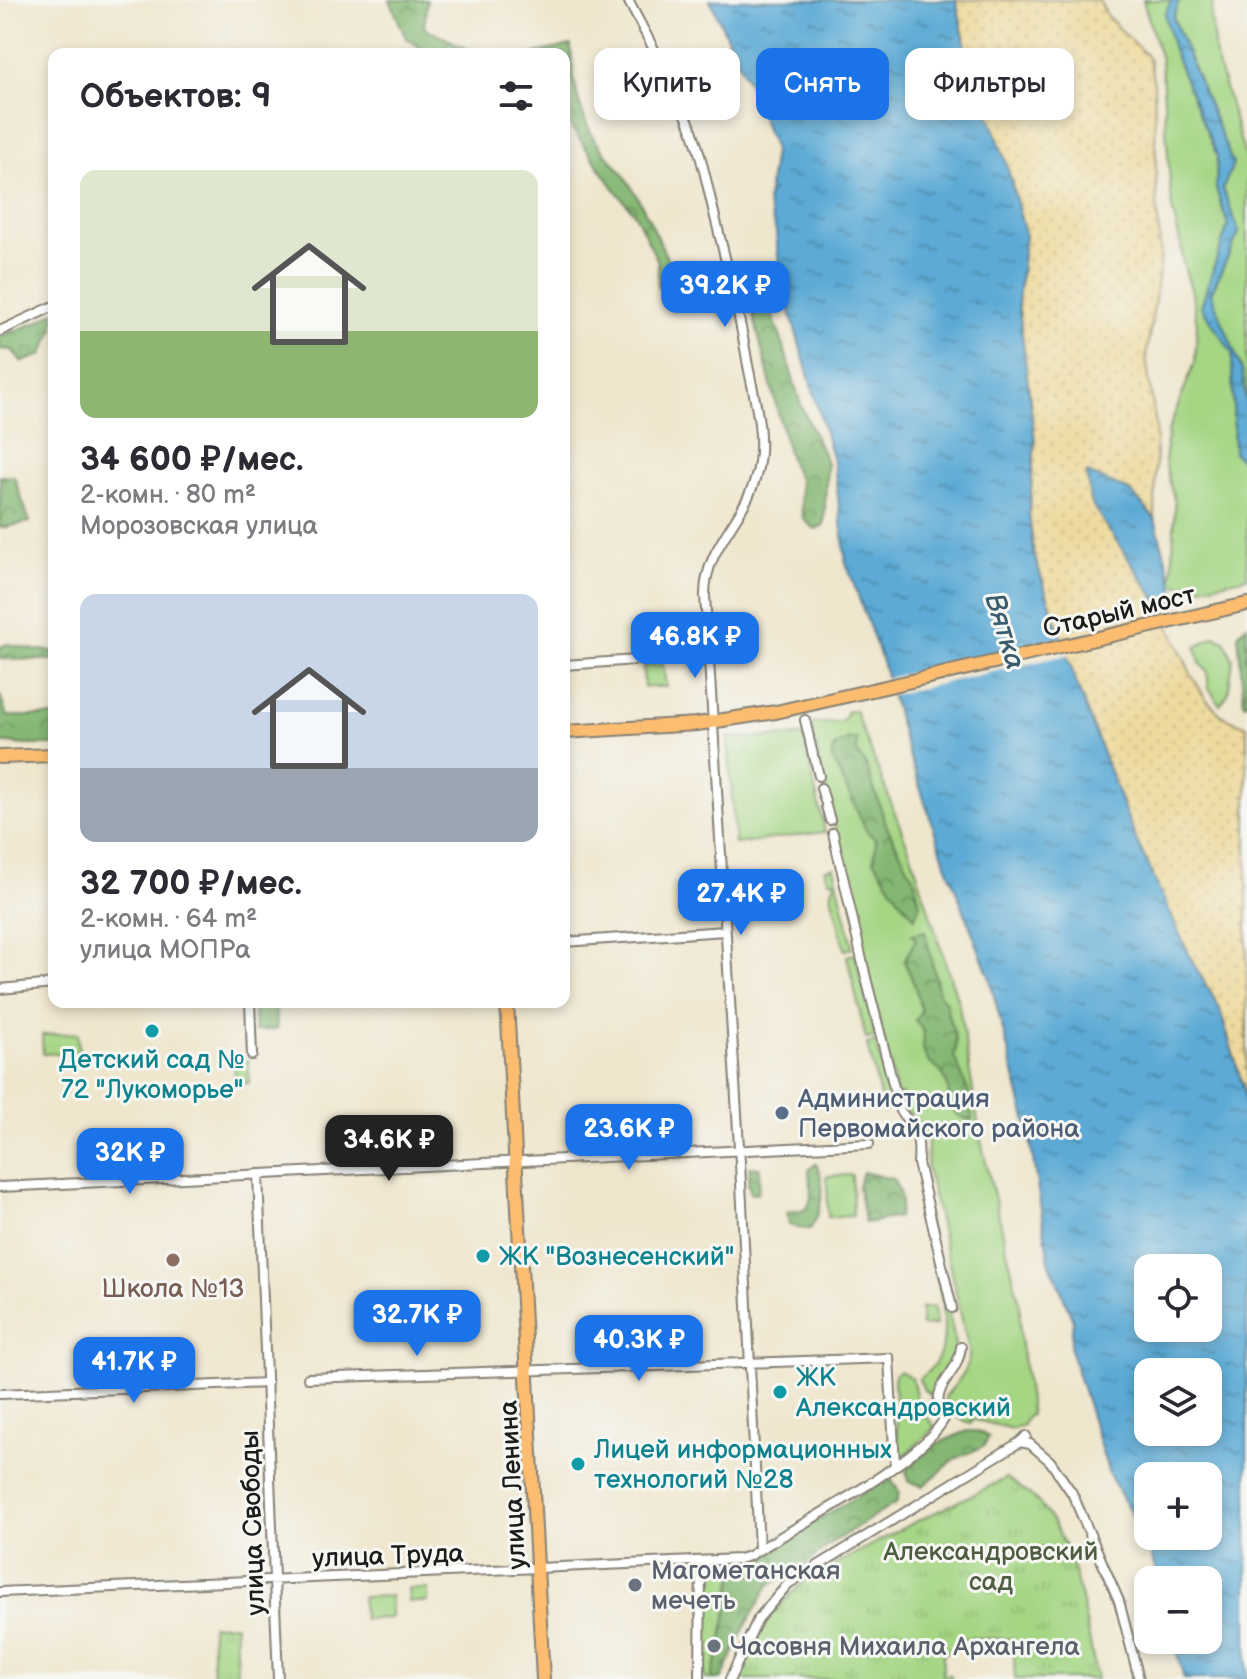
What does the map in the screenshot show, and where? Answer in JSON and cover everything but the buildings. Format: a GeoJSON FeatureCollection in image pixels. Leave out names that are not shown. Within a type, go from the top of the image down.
{"type":"FeatureCollection","features":[{"type":"Feature","properties":{"kind":"main road","name":"Старый мост"},"geometry":{"type":"LineString","coordinates":[[570,732],[714,722],[814,704],[1247,604]]}},
{"type":"Feature","properties":{"kind":"main road"},"geometry":{"type":"LineString","coordinates":[[0,757],[48,755]]}},
{"type":"Feature","properties":{"kind":"main road","name":"улица Ленина"},"geometry":{"type":"LineString","coordinates":[[507,1008],[518,1160],[543,1679]]}},
{"type":"Feature","properties":{"kind":"street"},"geometry":{"type":"LineString","coordinates":[[628,0],[678,97],[696,141],[738,309],[759,426],[759,463],[753,488],[748,502],[713,556],[706,575],[705,595],[739,1152],[759,1549]]}},
{"type":"Feature","properties":{"kind":"street"},"geometry":{"type":"LineString","coordinates":[[0,331],[48,309]]}},
{"type":"Feature","properties":{"kind":"street"},"geometry":{"type":"LineString","coordinates":[[570,665],[709,655]]}},
{"type":"Feature","properties":{"kind":"street"},"geometry":{"type":"LineString","coordinates":[[805,720],[819,776]]}},
{"type":"Feature","properties":{"kind":"street"},"geometry":{"type":"LineString","coordinates":[[821,788],[830,820]]}},
{"type":"Feature","properties":{"kind":"street"},"geometry":{"type":"LineString","coordinates":[[833,833],[900,1111],[914,1126],[919,1140],[918,1163],[952,1308]]}},
{"type":"Feature","properties":{"kind":"street"},"geometry":{"type":"LineString","coordinates":[[570,942],[725,931]]}},
{"type":"Feature","properties":{"kind":"street"},"geometry":{"type":"LineString","coordinates":[[0,989],[48,985]]}},
{"type":"Feature","properties":{"kind":"street"},"geometry":{"type":"LineString","coordinates":[[250,1008],[252,1055]]}},
{"type":"Feature","properties":{"kind":"street"},"geometry":{"type":"LineString","coordinates":[[0,1187],[869,1144]]}},
{"type":"Feature","properties":{"kind":"street","name":"улица Свободы"},"geometry":{"type":"LineString","coordinates":[[258,1174],[278,1679]]}},
{"type":"Feature","properties":{"kind":"street","name":"улица Труда"},"geometry":{"type":"LineString","coordinates":[[0,1592],[739,1559],[895,1466],[937,1432],[944,1419],[937,1406],[938,1392],[960,1359],[961,1347]]}},
{"type":"Feature","properties":{"kind":"street"},"geometry":{"type":"LineString","coordinates":[[308,1378],[889,1358],[895,1466]]}},
{"type":"Feature","properties":{"kind":"street"},"geometry":{"type":"LineString","coordinates":[[0,1394],[267,1383]]}},
{"type":"Feature","properties":{"kind":"street"},"geometry":{"type":"LineString","coordinates":[[730,1679],[758,1619],[788,1584],[1023,1439],[1050,1461],[1072,1493],[1119,1601],[1139,1679]]}},
{"type":"Feature","properties":{"kind":"street"},"geometry":{"type":"LineString","coordinates":[[700,1679],[701,1561]]}},
{"type":"Feature","properties":{"kind":"green space"},"geometry":{"type":"Polygon","coordinates":[[[390,0],[427,0],[424,28],[466,48],[420,48],[405,36],[390,0]]]}},
{"type":"Feature","properties":{"kind":"green space"},"geometry":{"type":"Polygon","coordinates":[[[1143,0],[1171,0],[1165,15],[1173,50],[1217,156],[1216,189],[1228,225],[1201,306],[1232,352],[1234,453],[1247,466],[1247,577],[1202,587],[1172,584],[1175,503],[1165,463],[1168,431],[1195,362],[1197,325],[1172,209],[1161,60],[1143,0]]]}},
{"type":"Feature","properties":{"kind":"green space"},"geometry":{"type":"Polygon","coordinates":[[[1179,0],[1213,0],[1211,17],[1215,54],[1247,163],[1247,411],[1242,370],[1211,293],[1239,233],[1223,189],[1233,164],[1173,17],[1179,0]]]}},
{"type":"Feature","properties":{"kind":"green space"},"geometry":{"type":"Polygon","coordinates":[[[571,45],[577,91],[587,125],[636,195],[669,263],[658,289],[658,262],[635,214],[570,126],[570,48],[558,48],[571,45]]]}},
{"type":"Feature","properties":{"kind":"green space"},"geometry":{"type":"Polygon","coordinates":[[[756,271],[801,405],[827,463],[824,525],[815,529],[804,520],[802,514],[799,479],[790,460],[744,279],[756,271]]]}},
{"type":"Feature","properties":{"kind":"green space"},"geometry":{"type":"Polygon","coordinates":[[[48,316],[48,342],[42,355],[22,362],[12,350],[0,349],[0,336],[48,316]]]}},
{"type":"Feature","properties":{"kind":"green space"},"geometry":{"type":"Polygon","coordinates":[[[0,476],[14,477],[30,522],[0,528],[0,476]]]}},
{"type":"Feature","properties":{"kind":"green space"},"geometry":{"type":"Polygon","coordinates":[[[1247,625],[1247,703],[1244,704],[1238,634],[1247,625]]]}},
{"type":"Feature","properties":{"kind":"green space"},"geometry":{"type":"Polygon","coordinates":[[[1214,636],[1225,641],[1233,660],[1228,694],[1220,705],[1209,688],[1207,671],[1200,663],[1196,647],[1214,636]]]}},
{"type":"Feature","properties":{"kind":"green space"},"geometry":{"type":"Polygon","coordinates":[[[7,644],[48,651],[48,660],[0,659],[0,647],[7,644]]]}},
{"type":"Feature","properties":{"kind":"green space"},"geometry":{"type":"Polygon","coordinates":[[[663,664],[666,687],[644,687],[643,666],[663,664]]]}},
{"type":"Feature","properties":{"kind":"green space"},"geometry":{"type":"Polygon","coordinates":[[[0,695],[7,716],[48,716],[48,745],[0,742],[0,695]]]}},
{"type":"Feature","properties":{"kind":"green space"},"geometry":{"type":"Polygon","coordinates":[[[855,710],[912,857],[959,1005],[981,1141],[1020,1305],[1020,1338],[1031,1415],[1023,1425],[1012,1429],[972,1419],[971,1423],[962,1420],[946,1402],[945,1397],[966,1369],[969,1350],[927,1168],[928,1142],[912,1113],[908,1114],[902,1094],[897,1095],[811,724],[840,722],[845,719],[846,712],[855,710]]]}},
{"type":"Feature","properties":{"kind":"green space"},"geometry":{"type":"Polygon","coordinates":[[[803,736],[825,832],[735,844],[728,738],[803,736]]]}},
{"type":"Feature","properties":{"kind":"green space"},"geometry":{"type":"Polygon","coordinates":[[[849,739],[857,739],[857,753],[866,765],[887,827],[914,878],[920,904],[915,917],[899,899],[874,860],[876,840],[867,832],[832,758],[835,746],[849,739]]]}},
{"type":"Feature","properties":{"kind":"green space"},"geometry":{"type":"Polygon","coordinates":[[[834,867],[853,948],[845,950],[831,894],[835,881],[828,879],[825,869],[834,867]]]}},
{"type":"Feature","properties":{"kind":"green space"},"geometry":{"type":"Polygon","coordinates":[[[925,931],[939,993],[947,1004],[955,1034],[954,1056],[969,1093],[972,1120],[955,1113],[945,1079],[924,1054],[923,1032],[915,1020],[921,1011],[904,961],[916,939],[912,934],[925,931]]]}},
{"type":"Feature","properties":{"kind":"green space"},"geometry":{"type":"Polygon","coordinates":[[[855,954],[875,1037],[866,1039],[847,956],[855,954]]]}},
{"type":"Feature","properties":{"kind":"green space"},"geometry":{"type":"Polygon","coordinates":[[[253,1008],[275,1008],[277,1029],[255,1031],[253,1008]]]}},
{"type":"Feature","properties":{"kind":"green space"},"geometry":{"type":"Polygon","coordinates":[[[78,1033],[79,1052],[43,1054],[42,1035],[78,1033]]]}},
{"type":"Feature","properties":{"kind":"green space"},"geometry":{"type":"Polygon","coordinates":[[[876,1042],[891,1105],[884,1112],[867,1044],[876,1042]]]}},
{"type":"Feature","properties":{"kind":"green space"},"geometry":{"type":"Polygon","coordinates":[[[234,1060],[248,1060],[249,1083],[235,1084],[234,1060]]]}},
{"type":"Feature","properties":{"kind":"green space"},"geometry":{"type":"Polygon","coordinates":[[[816,1164],[822,1188],[820,1206],[810,1229],[798,1228],[789,1224],[787,1212],[800,1211],[809,1205],[809,1169],[816,1164]]]}},
{"type":"Feature","properties":{"kind":"green space"},"geometry":{"type":"Polygon","coordinates":[[[750,1167],[760,1168],[758,1192],[751,1194],[748,1183],[750,1167]]]}},
{"type":"Feature","properties":{"kind":"green space"},"geometry":{"type":"Polygon","coordinates":[[[863,1172],[893,1179],[900,1198],[898,1217],[865,1223],[858,1186],[863,1172]]]}},
{"type":"Feature","properties":{"kind":"green space"},"geometry":{"type":"Polygon","coordinates":[[[852,1175],[853,1216],[828,1217],[827,1176],[852,1175]]]}},
{"type":"Feature","properties":{"kind":"green space"},"geometry":{"type":"Polygon","coordinates":[[[926,1211],[946,1301],[942,1302],[921,1212],[926,1211]]]}},
{"type":"Feature","properties":{"kind":"green space"},"geometry":{"type":"Polygon","coordinates":[[[947,1306],[952,1324],[954,1358],[934,1397],[924,1390],[919,1379],[939,1356],[944,1338],[942,1307],[947,1306]]]}},
{"type":"Feature","properties":{"kind":"green space"},"geometry":{"type":"Polygon","coordinates":[[[934,1307],[936,1325],[921,1326],[921,1308],[934,1307]]]}},
{"type":"Feature","properties":{"kind":"green space"},"geometry":{"type":"Polygon","coordinates":[[[900,1371],[912,1378],[919,1407],[935,1427],[905,1456],[898,1451],[894,1381],[895,1374],[900,1371]]]}},
{"type":"Feature","properties":{"kind":"green space"},"geometry":{"type":"Polygon","coordinates":[[[967,1431],[977,1431],[989,1437],[984,1446],[955,1459],[923,1486],[908,1481],[906,1469],[936,1444],[967,1431]]]}},
{"type":"Feature","properties":{"kind":"green space"},"geometry":{"type":"Polygon","coordinates":[[[889,1477],[898,1489],[896,1503],[831,1543],[808,1563],[769,1585],[745,1627],[722,1679],[711,1679],[734,1575],[756,1565],[813,1523],[889,1477]]]}},
{"type":"Feature","properties":{"kind":"green space","name":"Александровский сад"},"geometry":{"type":"Polygon","coordinates":[[[1007,1478],[1036,1500],[1062,1539],[1084,1609],[1097,1679],[1015,1679],[1013,1639],[966,1638],[943,1655],[943,1675],[951,1675],[951,1679],[733,1679],[749,1645],[771,1615],[804,1581],[907,1526],[1007,1478]]]}},
{"type":"Feature","properties":{"kind":"green space"},"geometry":{"type":"Polygon","coordinates":[[[813,1523],[756,1565],[734,1575],[720,1649],[711,1679],[705,1679],[703,1569],[720,1562],[746,1561],[813,1523]]]}},
{"type":"Feature","properties":{"kind":"green space"},"geometry":{"type":"Polygon","coordinates":[[[408,1589],[428,1589],[428,1602],[409,1602],[408,1589]]]}},
{"type":"Feature","properties":{"kind":"green space"},"geometry":{"type":"Polygon","coordinates":[[[391,1596],[391,1618],[363,1619],[362,1597],[391,1596]]]}},
{"type":"Feature","properties":{"kind":"green space"},"geometry":{"type":"Polygon","coordinates":[[[235,1624],[237,1679],[213,1679],[211,1625],[235,1624]]]}},
{"type":"Feature","properties":{"kind":"sand"},"geometry":{"type":"Polygon","coordinates":[[[956,0],[1099,0],[1107,16],[1149,58],[1154,84],[1161,259],[1146,358],[1156,427],[1155,519],[1130,491],[1087,474],[1160,605],[1205,698],[1222,716],[1247,726],[1247,1120],[1244,1090],[1219,1007],[1193,963],[1134,835],[1078,688],[1034,555],[1029,514],[1035,441],[1018,302],[1025,234],[991,120],[1074,120],[1074,48],[966,48],[956,0]]]}},
{"type":"Feature","properties":{"kind":"water","name":"Вятка"},"geometry":{"type":"Polygon","coordinates":[[[710,0],[956,0],[966,48],[905,48],[905,120],[991,120],[1006,162],[1025,234],[1018,302],[1035,441],[1029,514],[1034,555],[1078,688],[1134,835],[1193,963],[1219,1007],[1244,1090],[1247,1120],[1247,1679],[1184,1679],[1177,1654],[1222,1654],[1222,1566],[1154,1566],[1150,1550],[1222,1550],[1222,1462],[1134,1462],[1134,1518],[1109,1474],[1070,1349],[1073,1320],[1049,1261],[1028,1127],[989,976],[942,853],[904,740],[882,661],[846,563],[834,464],[791,315],[778,256],[776,232],[767,203],[774,150],[762,120],[889,120],[889,48],[756,48],[756,103],[740,65],[740,48],[732,48],[710,0]]]}},
{"type":"Feature","properties":{"kind":"water"},"geometry":{"type":"Polygon","coordinates":[[[1171,0],[1179,0],[1173,18],[1233,164],[1223,189],[1239,233],[1211,293],[1242,370],[1247,411],[1247,466],[1234,453],[1232,353],[1201,306],[1228,225],[1216,189],[1217,156],[1173,50],[1165,15],[1171,0]]]}},
{"type":"Feature","properties":{"kind":"water"},"geometry":{"type":"Polygon","coordinates":[[[1087,473],[1130,491],[1155,519],[1177,599],[1168,607],[1160,605],[1090,502],[1087,473]]]}},
{"type":"Feature","properties":{"kind":"pier"},"geometry":{"type":"Polygon","coordinates":[[[1065,637],[1071,654],[888,696],[883,679],[1065,637]]]}},
{"type":"Feature","properties":{"kind":"place","name":"Детский сад № 72 \"Лукоморье\""},"geometry":{"type":"Point","coordinates":[152,1031]}},
{"type":"Feature","properties":{"kind":"place","name":"Администрация Первомайского района"},"geometry":{"type":"Point","coordinates":[782,1113]}},
{"type":"Feature","properties":{"kind":"place","name":"ЖК \"Вознесенский\""},"geometry":{"type":"Point","coordinates":[483,1256]}},
{"type":"Feature","properties":{"kind":"place","name":"Школа №13"},"geometry":{"type":"Point","coordinates":[173,1260]}},
{"type":"Feature","properties":{"kind":"place","name":"ЖК Александровский"},"geometry":{"type":"Point","coordinates":[780,1392]}},
{"type":"Feature","properties":{"kind":"place","name":"Лицей информационных технологий №28"},"geometry":{"type":"Point","coordinates":[578,1464]}},
{"type":"Feature","properties":{"kind":"place","name":"Магометанская мечеть"},"geometry":{"type":"Point","coordinates":[635,1585]}},
{"type":"Feature","properties":{"kind":"place","name":"Часовня Михаила Архангела"},"geometry":{"type":"Point","coordinates":[714,1646]}}]}
